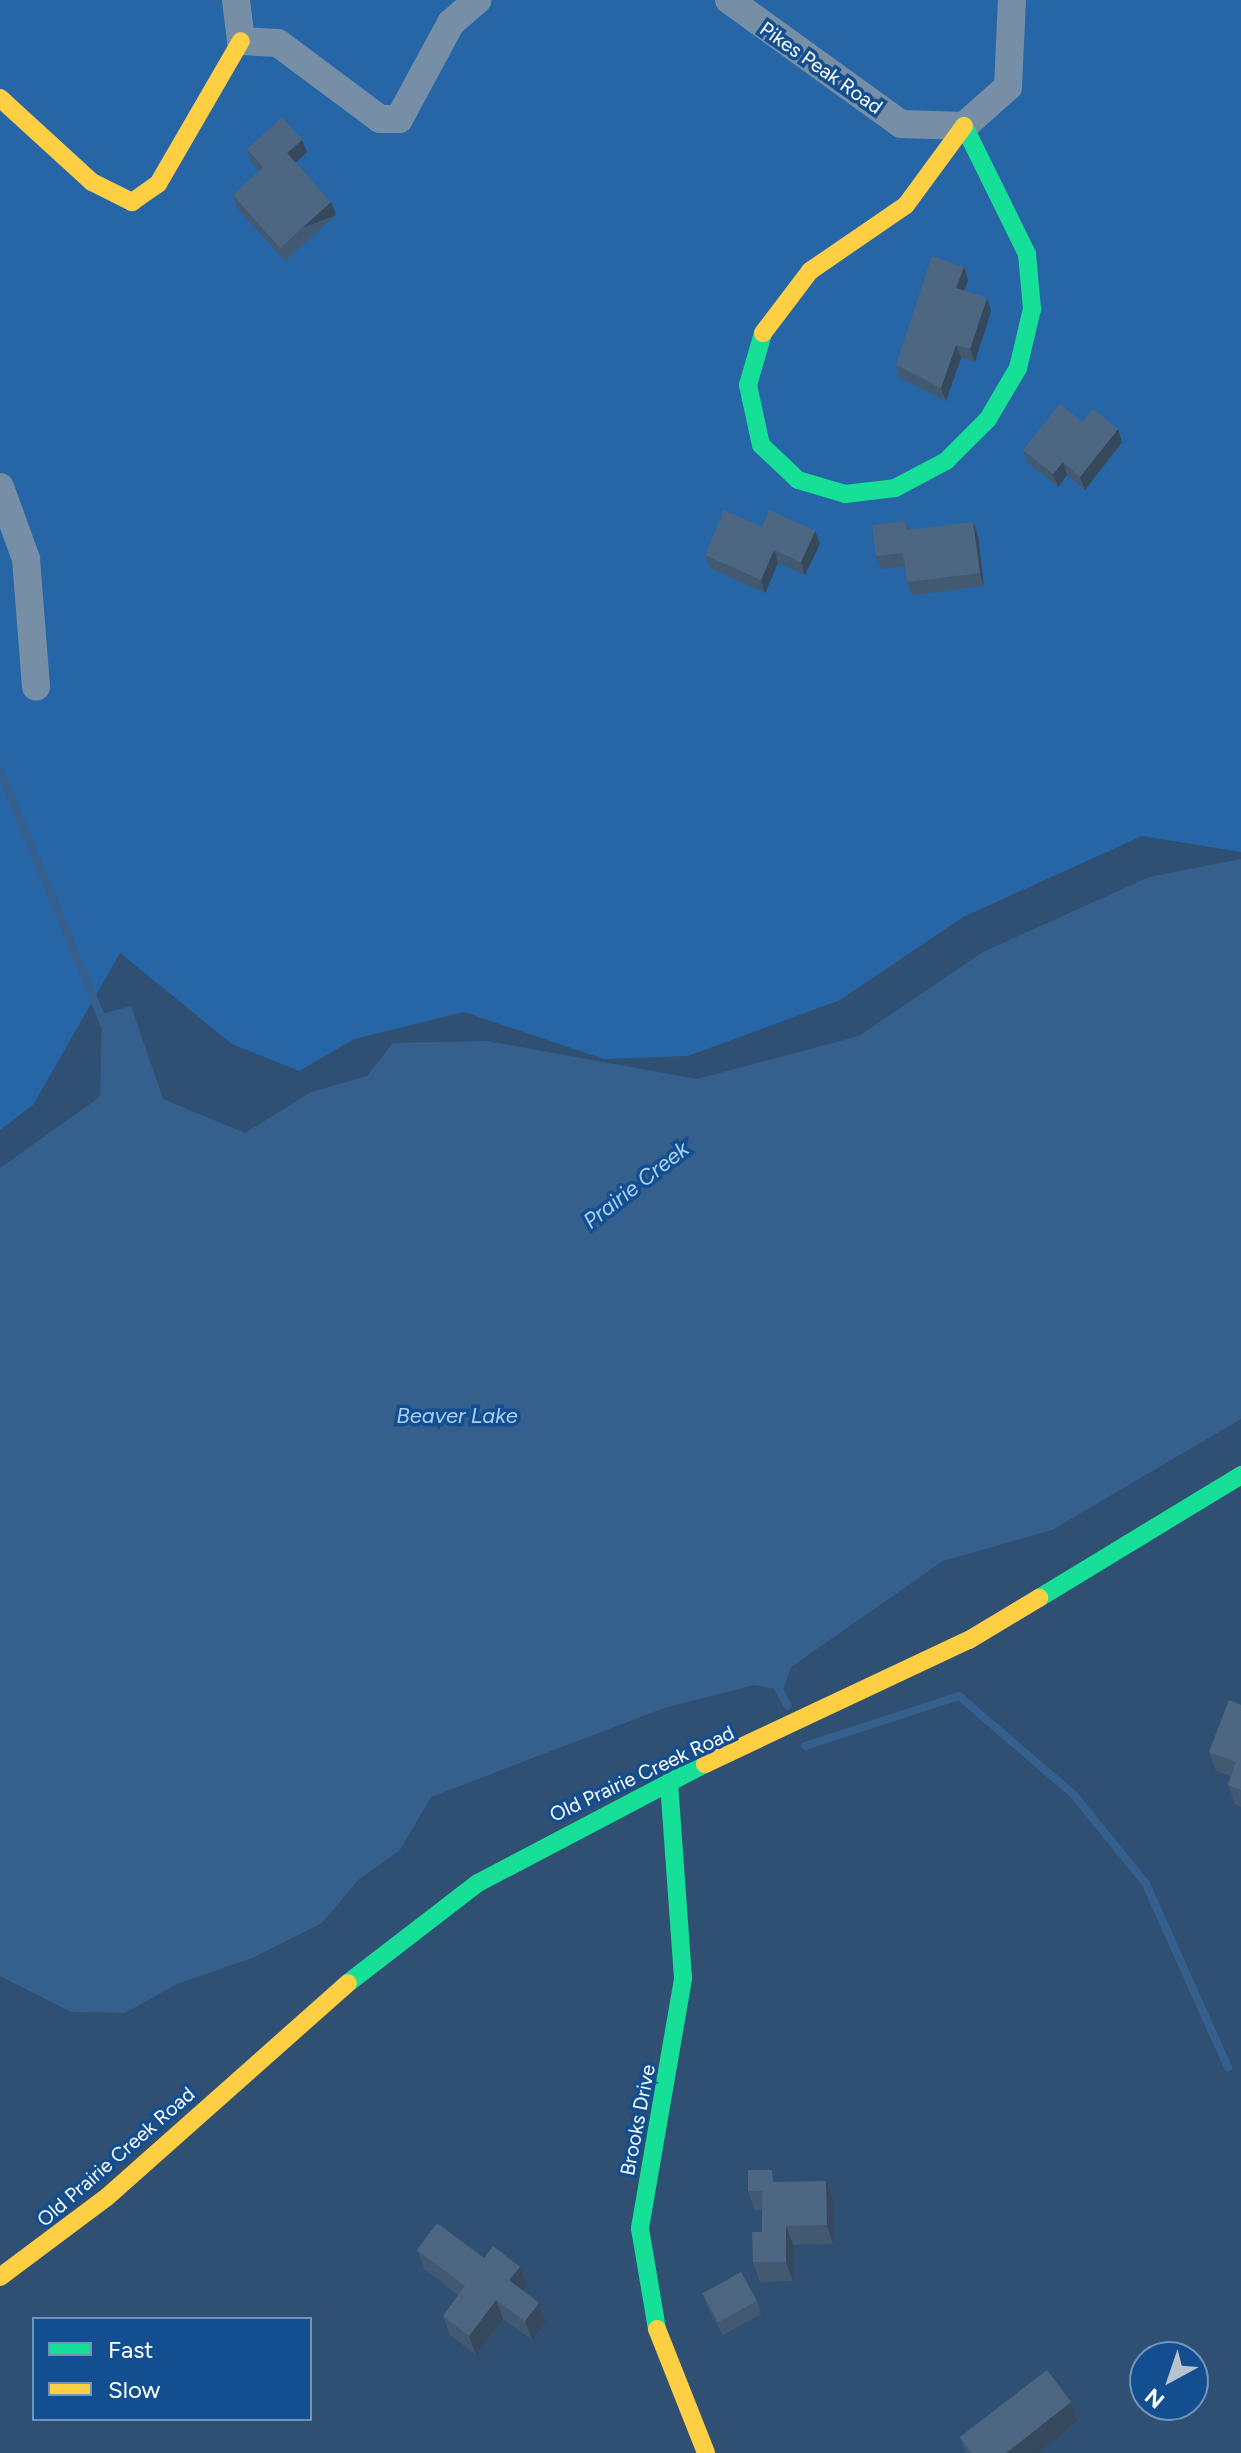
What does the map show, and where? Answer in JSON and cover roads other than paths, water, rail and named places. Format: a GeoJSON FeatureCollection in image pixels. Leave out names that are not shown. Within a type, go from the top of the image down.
{"type":"FeatureCollection","features":[{"type":"Feature","properties":{"kind":"street"},"geometry":{"type":"LineString","coordinates":[[0,98],[92,182],[132,202],[158,184],[241,41],[236,0]]}},
{"type":"Feature","properties":{"kind":"street"},"geometry":{"type":"LineString","coordinates":[[241,41],[278,43],[380,119],[399,119],[451,23],[477,0]]}},
{"type":"Feature","properties":{"kind":"street","name":"Pikes Peak Road"},"geometry":{"type":"LineString","coordinates":[[729,0],[901,124],[964,126]]}},
{"type":"Feature","properties":{"kind":"street"},"geometry":{"type":"LineString","coordinates":[[964,126],[1027,254],[1032,309],[1018,368],[988,419],[946,461],[895,488],[845,494],[798,480],[761,445],[748,385],[767,321],[810,271],[906,205],[964,126],[1008,87],[1012,0]]}},
{"type":"Feature","properties":{"kind":"street"},"geometry":{"type":"LineString","coordinates":[[0,487],[26,559],[36,687]]}},
{"type":"Feature","properties":{"kind":"street","name":"Old Prairie Creek Road"},"geometry":{"type":"LineString","coordinates":[[0,2277],[107,2197],[323,2002],[478,1883],[669,1783],[969,1640],[1241,1475]]}},
{"type":"Feature","properties":{"kind":"street","name":"Brooks Drive"},"geometry":{"type":"LineString","coordinates":[[669,1783],[683,1978],[640,2228],[650,2311],[706,2453]]}},
{"type":"Feature","properties":{"kind":"water","name":"Beaver Lake"},"geometry":{"type":"Polygon","coordinates":[[[1241,859],[1241,1419],[1052,1530],[943,1561],[791,1667],[783,1690],[754,1685],[664,1708],[431,1797],[400,1850],[358,1880],[322,1923],[252,1958],[177,1984],[125,2013],[71,2012],[0,1976],[0,1168],[100,1097],[102,1014],[131,1006],[163,1099],[245,1133],[311,1092],[367,1076],[393,1043],[487,1041],[697,1079],[859,1036],[983,952],[1149,877],[1241,859]]]}},
{"type":"Feature","properties":{"kind":"waterway"},"geometry":{"type":"LineString","coordinates":[[0,770],[104,1024]]}},
{"type":"Feature","properties":{"kind":"waterway"},"geometry":{"type":"LineString","coordinates":[[775,1682],[788,1706]]}},
{"type":"Feature","properties":{"kind":"waterway"},"geometry":{"type":"LineString","coordinates":[[805,1746],[959,1696],[1074,1795],[1146,1884],[1228,2067]]}},
{"type":"Feature","properties":{"kind":"water label","name":"Prairie Creek"},"geometry":{"type":"Point","coordinates":[636,1185]}}]}
